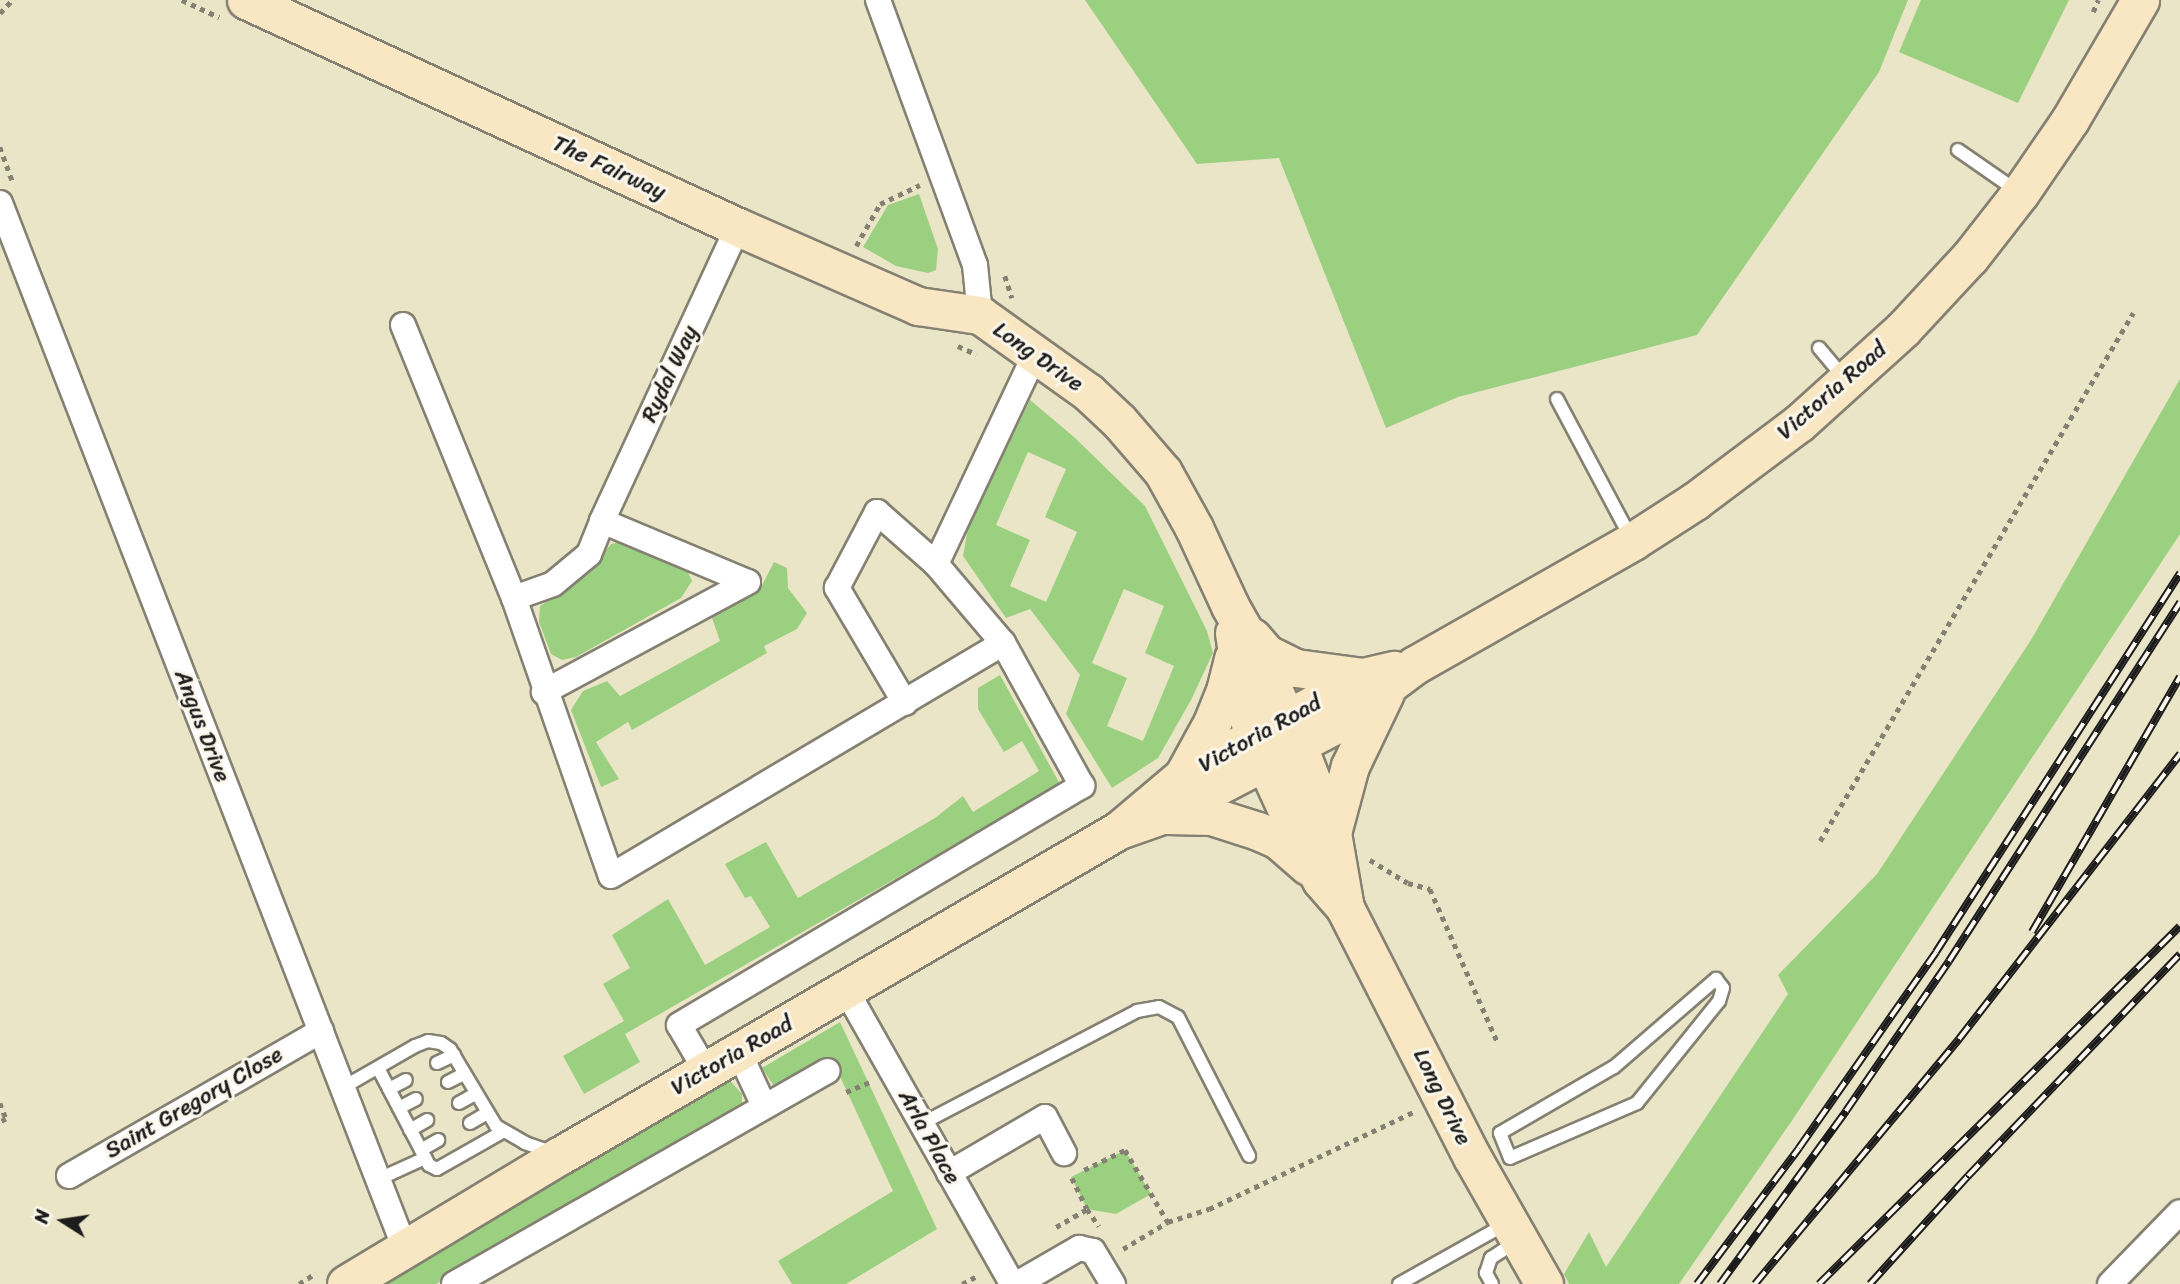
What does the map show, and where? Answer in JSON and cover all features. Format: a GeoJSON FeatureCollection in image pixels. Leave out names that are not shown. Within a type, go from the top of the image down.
{"type":"FeatureCollection","features":[{"type":"Feature","properties":{"kind":"street","name":"The Fairway"},"geometry":{"type":"LineString","coordinates":[[246,0],[737,227],[918,306],[980,315]]}},
{"type":"Feature","properties":{"kind":"street","name":"Long Drive"},"geometry":{"type":"LineString","coordinates":[[878,0],[975,265],[980,315],[1088,392],[1119,421],[1163,472],[1194,528],[1236,625],[1292,733],[1332,833],[1345,908]]}},
{"type":"Feature","properties":{"kind":"street","name":"Victoria Road"},"geometry":{"type":"LineString","coordinates":[[1119,830],[1162,816],[1292,733],[1352,714],[1389,676],[1633,541],[1705,493],[1799,423],[1903,329],[1945,284],[2020,193],[2070,120],[2140,0]]}},
{"type":"Feature","properties":{"kind":"street","name":"Angus Drive"},"geometry":{"type":"LineString","coordinates":[[0,203],[405,1249]]}},
{"type":"Feature","properties":{"kind":"street","name":"Rydal Way"},"geometry":{"type":"LineString","coordinates":[[514,598],[553,584],[589,554],[737,227]]}},
{"type":"Feature","properties":{"kind":"street"},"geometry":{"type":"LineString","coordinates":[[403,325],[514,598],[544,692],[611,876],[1003,643]]}},
{"type":"Feature","properties":{"kind":"street"},"geometry":{"type":"LineString","coordinates":[[936,564],[1035,355]]}},
{"type":"Feature","properties":{"kind":"street"},"geometry":{"type":"LineString","coordinates":[[706,1071],[679,1025],[1082,786],[1003,643],[936,564],[877,512],[837,588],[905,703]]}},
{"type":"Feature","properties":{"kind":"street"},"geometry":{"type":"LineString","coordinates":[[544,692],[748,582],[602,521]]}},
{"type":"Feature","properties":{"kind":"street","name":"Long Drive"},"geometry":{"type":"LineString","coordinates":[[1236,625],[1245,706],[1260,751],[1321,880],[1345,908],[1487,1151],[1512,1232],[1544,1284]]}},
{"type":"Feature","properties":{"kind":"street"},"geometry":{"type":"LineString","coordinates":[[1236,625],[1267,654],[1308,672],[1389,676],[1350,766],[1332,833]]}},
{"type":"Feature","properties":{"kind":"street"},"geometry":{"type":"LineString","coordinates":[[1183,776],[1200,748],[1225,691],[1236,625]]}},
{"type":"Feature","properties":{"kind":"street","name":"Victoria Road"},"geometry":{"type":"LineString","coordinates":[[360,1280],[405,1249],[561,1155],[1119,830],[1183,776],[1260,751]]}},
{"type":"Feature","properties":{"kind":"street"},"geometry":{"type":"LineString","coordinates":[[1162,816],[1211,816],[1258,831],[1294,852],[1321,880]]}},
{"type":"Feature","properties":{"kind":"street","name":"Arla Place"},"geometry":{"type":"LineString","coordinates":[[846,990],[1014,1284]]}},
{"type":"Feature","properties":{"kind":"street","name":"Saint Gregory Close"},"geometry":{"type":"LineString","coordinates":[[69,1177],[321,1031]]}},
{"type":"Feature","properties":{"kind":"street"},"geometry":{"type":"LineString","coordinates":[[739,1052],[764,1106]]}},
{"type":"Feature","properties":{"kind":"street"},"geometry":{"type":"LineString","coordinates":[[454,1284],[827,1071]]}},
{"type":"Feature","properties":{"kind":"street"},"geometry":{"type":"LineString","coordinates":[[949,1173],[1045,1117],[1064,1153]]}},
{"type":"Feature","properties":{"kind":"street"},"geometry":{"type":"LineString","coordinates":[[2110,1284],[2180,1212]]}},
{"type":"Feature","properties":{"kind":"street"},"geometry":{"type":"LineString","coordinates":[[1014,1284],[1079,1248],[1093,1251],[1113,1284]]}},
{"type":"Feature","properties":{"kind":"lane"},"geometry":{"type":"LineString","coordinates":[[1958,150],[2020,193]]}},
{"type":"Feature","properties":{"kind":"lane"},"geometry":{"type":"LineString","coordinates":[[1819,348],[1847,381]]}},
{"type":"Feature","properties":{"kind":"lane"},"geometry":{"type":"LineString","coordinates":[[1557,399],[1633,541]]}},
{"type":"Feature","properties":{"kind":"lane"},"geometry":{"type":"LineString","coordinates":[[1713,979],[1722,985],[1719,1001],[1637,1103],[1513,1159],[1487,1151],[1500,1133],[1614,1067],[1713,979]]}},
{"type":"Feature","properties":{"kind":"lane"},"geometry":{"type":"LineString","coordinates":[[921,1125],[1137,1012],[1159,1007],[1178,1017],[1249,1156]]}},
{"type":"Feature","properties":{"kind":"lane"},"geometry":{"type":"LineString","coordinates":[[342,1088],[428,1041],[441,1043],[454,1055],[487,1113],[503,1132],[525,1143],[561,1155]]}},
{"type":"Feature","properties":{"kind":"lane"},"geometry":{"type":"LineString","coordinates":[[437,1063],[454,1055]]}},
{"type":"Feature","properties":{"kind":"lane"},"geometry":{"type":"LineString","coordinates":[[378,1068],[429,1165],[437,1168],[503,1132]]}},
{"type":"Feature","properties":{"kind":"lane"},"geometry":{"type":"LineString","coordinates":[[448,1082],[464,1074]]}},
{"type":"Feature","properties":{"kind":"lane"},"geometry":{"type":"LineString","coordinates":[[389,1088],[405,1080]]}},
{"type":"Feature","properties":{"kind":"lane"},"geometry":{"type":"LineString","coordinates":[[459,1103],[475,1094]]}},
{"type":"Feature","properties":{"kind":"lane"},"geometry":{"type":"LineString","coordinates":[[399,1108],[416,1099]]}},
{"type":"Feature","properties":{"kind":"lane"},"geometry":{"type":"LineString","coordinates":[[470,1122],[487,1113]]}},
{"type":"Feature","properties":{"kind":"lane"},"geometry":{"type":"LineString","coordinates":[[410,1129],[427,1120]]}},
{"type":"Feature","properties":{"kind":"lane"},"geometry":{"type":"LineString","coordinates":[[379,1179],[423,1154],[438,1140]]}},
{"type":"Feature","properties":{"kind":"lane"},"geometry":{"type":"LineString","coordinates":[[1399,1284],[1512,1232]]}},
{"type":"Feature","properties":{"kind":"lane"},"geometry":{"type":"LineString","coordinates":[[1492,1284],[1486,1273],[1491,1258],[1512,1232]]}},
{"type":"Feature","properties":{"kind":"path"},"geometry":{"type":"LineString","coordinates":[[0,13],[12,0]]}},
{"type":"Feature","properties":{"kind":"path"},"geometry":{"type":"LineString","coordinates":[[2088,21],[2098,0]]}},
{"type":"Feature","properties":{"kind":"path"},"geometry":{"type":"LineString","coordinates":[[916,172],[926,198]]}},
{"type":"Feature","properties":{"kind":"path"},"geometry":{"type":"LineString","coordinates":[[850,256],[880,204],[921,185]]}},
{"type":"Feature","properties":{"kind":"path"},"geometry":{"type":"LineString","coordinates":[[1003,272],[1016,311]]}},
{"type":"Feature","properties":{"kind":"path"},"geometry":{"type":"LineString","coordinates":[[1820,841],[2133,313]]}},
{"type":"Feature","properties":{"kind":"path"},"geometry":{"type":"LineString","coordinates":[[1370,860],[1408,883],[1430,888],[1497,1041]]}},
{"type":"Feature","properties":{"kind":"path"},"geometry":{"type":"LineString","coordinates":[[843,1093],[866,1081],[873,1085]]}},
{"type":"Feature","properties":{"kind":"path"},"geometry":{"type":"LineString","coordinates":[[0,1103],[6,1119],[0,1122]]}},
{"type":"Feature","properties":{"kind":"path"},"geometry":{"type":"LineString","coordinates":[[1102,1262],[1168,1222],[1209,1209],[1416,1110]]}},
{"type":"Feature","properties":{"kind":"path"},"geometry":{"type":"LineString","coordinates":[[1087,1209],[1071,1177],[1125,1150],[1168,1222]]}},
{"type":"Feature","properties":{"kind":"green space"},"geometry":{"type":"Polygon","coordinates":[[[1085,0],[1908,0],[1879,72],[1697,335],[1458,397],[1386,428],[1279,158],[1197,164],[1085,0]]]}},
{"type":"Feature","properties":{"kind":"green space"},"geometry":{"type":"Polygon","coordinates":[[[1921,0],[2069,0],[2018,103],[1899,52],[1921,0]]]}},
{"type":"Feature","properties":{"kind":"green space"},"geometry":{"type":"Polygon","coordinates":[[[919,194],[938,249],[936,270],[928,273],[896,266],[863,247],[888,205],[919,194]]]}},
{"type":"Feature","properties":{"kind":"green space"},"geometry":{"type":"Polygon","coordinates":[[[2180,379],[2180,534],[1791,1122],[1679,1284],[1569,1284],[1564,1274],[1589,1232],[1606,1267],[1788,994],[1778,975],[1877,874],[2031,640],[2180,379]]]}},
{"type":"Feature","properties":{"kind":"green space"},"geometry":{"type":"Polygon","coordinates":[[[1030,400],[1074,437],[1145,506],[1207,631],[1213,653],[1191,700],[1158,758],[1112,788],[1066,714],[1080,675],[1030,609],[1006,618],[963,556],[968,528],[1030,400]],[[1028,452],[996,525],[1030,540],[1010,586],[1046,602],[1077,532],[1045,517],[1066,469],[1028,452]],[[1124,589],[1092,663],[1127,678],[1107,726],[1143,741],[1174,666],[1145,653],[1164,606],[1124,589]]]}},
{"type":"Feature","properties":{"kind":"green space"},"geometry":{"type":"Polygon","coordinates":[[[626,541],[686,568],[692,581],[681,598],[576,657],[562,660],[551,654],[539,622],[540,606],[585,575],[611,544],[626,541]]]}},
{"type":"Feature","properties":{"kind":"green space"},"geometry":{"type":"Polygon","coordinates":[[[774,562],[787,568],[788,588],[807,613],[797,629],[764,646],[767,653],[632,730],[628,722],[596,742],[619,779],[601,787],[571,710],[583,691],[607,681],[620,696],[720,641],[711,615],[760,589],[774,562]]]}},
{"type":"Feature","properties":{"kind":"green space"},"geometry":{"type":"Polygon","coordinates":[[[1000,675],[1060,784],[625,1034],[640,1062],[584,1094],[563,1056],[624,1021],[603,984],[630,968],[612,935],[668,899],[705,965],[770,927],[751,896],[745,898],[725,864],[766,842],[798,898],[935,818],[963,796],[973,812],[1039,771],[1022,741],[1004,752],[978,709],[978,688],[1000,675]]]}},
{"type":"Feature","properties":{"kind":"green space"},"geometry":{"type":"Polygon","coordinates":[[[840,1022],[937,1229],[846,1284],[792,1284],[778,1261],[893,1191],[831,1057],[776,1089],[762,1068],[840,1022]]]}},
{"type":"Feature","properties":{"kind":"green space"},"geometry":{"type":"Polygon","coordinates":[[[726,1076],[742,1094],[742,1105],[436,1284],[388,1284],[385,1278],[726,1076]]]}},
{"type":"Feature","properties":{"kind":"green space"},"geometry":{"type":"Polygon","coordinates":[[[1125,1150],[1151,1194],[1116,1214],[1087,1209],[1071,1177],[1125,1150]]]}},
{"type":"Feature","properties":{"kind":"railway"},"geometry":{"type":"LineString","coordinates":[[1697,1284],[1799,1148],[1936,952],[2180,573]]}},
{"type":"Feature","properties":{"kind":"railway"},"geometry":{"type":"LineString","coordinates":[[1720,1284],[1846,1111],[1949,961],[2180,602]]}},
{"type":"Feature","properties":{"kind":"railway"},"geometry":{"type":"LineString","coordinates":[[2032,932],[2180,677]]}},
{"type":"Feature","properties":{"kind":"railway"},"geometry":{"type":"LineString","coordinates":[[1755,1284],[1959,1039],[2180,754]]}},
{"type":"Feature","properties":{"kind":"railway"},"geometry":{"type":"LineString","coordinates":[[1819,1284],[2180,926]]}},
{"type":"Feature","properties":{"kind":"railway"},"geometry":{"type":"LineString","coordinates":[[1870,1284],[1968,1176],[2180,954]]}}]}
